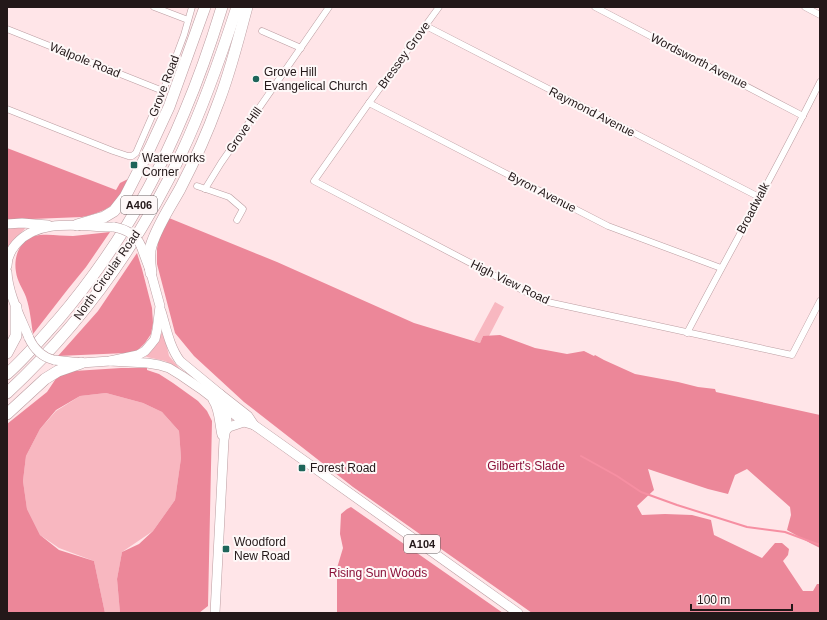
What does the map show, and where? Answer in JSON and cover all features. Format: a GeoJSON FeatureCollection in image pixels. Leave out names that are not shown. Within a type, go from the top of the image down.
{"type":"FeatureCollection","features":[{"type":"Feature","properties":{"kind":"highway","name":"A406"},"geometry":{"type":"LineString","coordinates":[[77,225],[104,217],[114,211],[125,197],[169,107],[205,7]]}},
{"type":"Feature","properties":{"kind":"highway","name":"North Circular Road"},"geometry":{"type":"LineString","coordinates":[[7,374],[41,339],[66,310],[113,247],[133,214],[166,153],[184,112],[222,7]]}},
{"type":"Feature","properties":{"kind":"highway","name":"North Circular Road"},"geometry":{"type":"LineString","coordinates":[[7,393],[34,367],[77,318],[101,288],[124,255],[144,222],[164,188],[194,124],[237,7]]}},
{"type":"Feature","properties":{"kind":"highway","name":"A406"},"geometry":{"type":"LineString","coordinates":[[152,273],[149,256],[157,229],[187,175],[218,105],[229,71],[246,7]]}},
{"type":"Feature","properties":{"kind":"highway"},"geometry":{"type":"LineString","coordinates":[[7,353],[16,336],[16,307]]}},
{"type":"Feature","properties":{"kind":"highway"},"geometry":{"type":"LineString","coordinates":[[7,414],[45,379],[58,371],[80,363]]}},
{"type":"Feature","properties":{"kind":"main road"},"geometry":{"type":"LineString","coordinates":[[7,224],[29,223],[60,226]]}},
{"type":"Feature","properties":{"kind":"main road"},"geometry":{"type":"LineString","coordinates":[[7,266],[8,257],[11,250],[20,240],[24,236],[45,227],[77,225],[114,227],[122,229],[137,240],[152,273],[160,306],[157,331],[154,339],[149,346],[138,355],[110,361],[80,363],[54,360],[46,357],[38,352],[29,338],[16,307],[7,280],[7,272]]}},
{"type":"Feature","properties":{"kind":"main road","name":"A104"},"geometry":{"type":"LineString","coordinates":[[160,306],[168,336],[176,355],[185,365],[248,416],[254,425]]}},
{"type":"Feature","properties":{"kind":"main road","name":"A104"},"geometry":{"type":"LineString","coordinates":[[110,361],[159,365],[182,376],[210,395],[244,422],[254,425],[518,613]]}},
{"type":"Feature","properties":{"kind":"main road"},"geometry":{"type":"LineString","coordinates":[[215,613],[224,440],[227,420],[220,394]]}},
{"type":"Feature","properties":{"kind":"main road"},"geometry":{"type":"LineString","coordinates":[[210,395],[216,405],[224,440]]}},
{"type":"Feature","properties":{"kind":"main road"},"geometry":{"type":"LineString","coordinates":[[226,430],[244,422]]}},
{"type":"Feature","properties":{"kind":"street"},"geometry":{"type":"LineString","coordinates":[[154,7],[188,20]]}},
{"type":"Feature","properties":{"kind":"street","name":"Grove Road"},"geometry":{"type":"LineString","coordinates":[[7,109],[126,156],[132,156],[136,153],[163,91],[192,7]]}},
{"type":"Feature","properties":{"kind":"street","name":"Grove Hill"},"geometry":{"type":"LineString","coordinates":[[205,189],[226,156],[329,7]]}},
{"type":"Feature","properties":{"kind":"street","name":"Bressey Grove"},"geometry":{"type":"LineString","coordinates":[[314,181],[439,7]]}},
{"type":"Feature","properties":{"kind":"street","name":"Wordsworth Avenue"},"geometry":{"type":"LineString","coordinates":[[594,7],[803,116]]}},
{"type":"Feature","properties":{"kind":"street"},"geometry":{"type":"LineString","coordinates":[[805,7],[820,15]]}},
{"type":"Feature","properties":{"kind":"street","name":"Raymond Avenue"},"geometry":{"type":"LineString","coordinates":[[426,26],[759,197]]}},
{"type":"Feature","properties":{"kind":"street","name":"Walpole Road"},"geometry":{"type":"LineString","coordinates":[[7,29],[163,91]]}},
{"type":"Feature","properties":{"kind":"street"},"geometry":{"type":"LineString","coordinates":[[262,31],[301,48]]}},
{"type":"Feature","properties":{"kind":"street","name":"Broadwalk"},"geometry":{"type":"LineString","coordinates":[[687,333],[820,82]]}},
{"type":"Feature","properties":{"kind":"street","name":"Byron Avenue"},"geometry":{"type":"LineString","coordinates":[[369,103],[608,226],[721,268]]}},
{"type":"Feature","properties":{"kind":"street","name":"High View Road"},"geometry":{"type":"LineString","coordinates":[[314,181],[543,301],[792,355],[820,301]]}},
{"type":"Feature","properties":{"kind":"street"},"geometry":{"type":"LineString","coordinates":[[197,186],[230,197],[243,208],[237,220]]}},
{"type":"Feature","properties":{"kind":"shaded area"},"geometry":{"type":"Polygon","coordinates":[[[7,227],[25,228],[7,249],[7,227]]]}},
{"type":"Feature","properties":{"kind":"shaded area"},"geometry":{"type":"Polygon","coordinates":[[[495,302],[504,307],[489,336],[483,336],[480,343],[474,341],[495,302]]]}},
{"type":"Feature","properties":{"kind":"shaded area"},"geometry":{"type":"Polygon","coordinates":[[[162,333],[164,334],[169,356],[180,369],[165,361],[145,356],[162,333]]]}},
{"type":"Feature","properties":{"kind":"shaded area"},"geometry":{"type":"Polygon","coordinates":[[[106,393],[143,403],[162,412],[179,431],[181,458],[175,500],[153,531],[122,552],[117,579],[120,613],[105,613],[94,561],[59,548],[40,535],[27,509],[23,481],[26,456],[40,429],[56,411],[80,396],[106,393]]]}},
{"type":"Feature","properties":{"kind":"green space"},"geometry":{"type":"Polygon","coordinates":[[[7,148],[116,190],[120,183],[128,179],[123,192],[118,199],[110,207],[94,214],[82,217],[7,220],[7,148]]]}},
{"type":"Feature","properties":{"kind":"green space","name":"Gilbert's Slade"},"geometry":{"type":"Polygon","coordinates":[[[169,218],[277,262],[414,323],[480,343],[483,336],[500,335],[535,348],[567,354],[584,351],[635,374],[715,389],[716,392],[820,415],[820,548],[787,530],[791,515],[790,507],[747,469],[735,475],[728,494],[648,469],[654,490],[637,506],[642,515],[692,515],[711,520],[714,535],[762,558],[775,543],[782,543],[789,549],[788,555],[783,561],[803,591],[813,591],[817,584],[820,584],[820,613],[532,613],[353,487],[244,402],[194,356],[175,333],[157,264],[158,242],[169,218]]]}},
{"type":"Feature","properties":{"kind":"green space"},"geometry":{"type":"Polygon","coordinates":[[[110,232],[86,267],[33,334],[25,294],[18,279],[15,266],[17,253],[23,243],[33,236],[40,235],[73,236],[110,232]]]}},
{"type":"Feature","properties":{"kind":"green space"},"geometry":{"type":"Polygon","coordinates":[[[137,253],[152,308],[153,323],[151,334],[145,343],[137,351],[126,353],[58,356],[98,311],[137,253]]]}},
{"type":"Feature","properties":{"kind":"green space"},"geometry":{"type":"Polygon","coordinates":[[[147,368],[147,370],[159,374],[198,401],[207,411],[212,421],[208,606],[199,613],[120,613],[117,579],[122,552],[139,544],[153,531],[175,500],[181,458],[179,431],[162,412],[143,403],[106,393],[80,396],[56,410],[40,429],[26,456],[23,481],[27,509],[40,535],[59,550],[94,561],[105,613],[7,613],[7,424],[47,392],[59,374],[74,371],[147,368]]]}},
{"type":"Feature","properties":{"kind":"green space","name":"Rising Sun Woods"},"geometry":{"type":"Polygon","coordinates":[[[351,507],[503,613],[337,613],[337,568],[343,548],[340,534],[341,514],[351,507]]]}},
{"type":"Feature","properties":{"kind":"waterway"},"geometry":{"type":"LineString","coordinates":[[581,456],[617,476],[641,492],[747,527],[785,532],[820,545]]}},
{"type":"Feature","properties":{"kind":"place","name":"Grove Hill Evangelical Church"},"geometry":{"type":"Point","coordinates":[256,79]}},
{"type":"Feature","properties":{"kind":"place","name":"Waterworks Corner"},"geometry":{"type":"Point","coordinates":[134,165]}},
{"type":"Feature","properties":{"kind":"place","name":"Forest Road"},"geometry":{"type":"Point","coordinates":[302,468]}},
{"type":"Feature","properties":{"kind":"place","name":"Woodford New Road"},"geometry":{"type":"Point","coordinates":[226,549]}}]}
